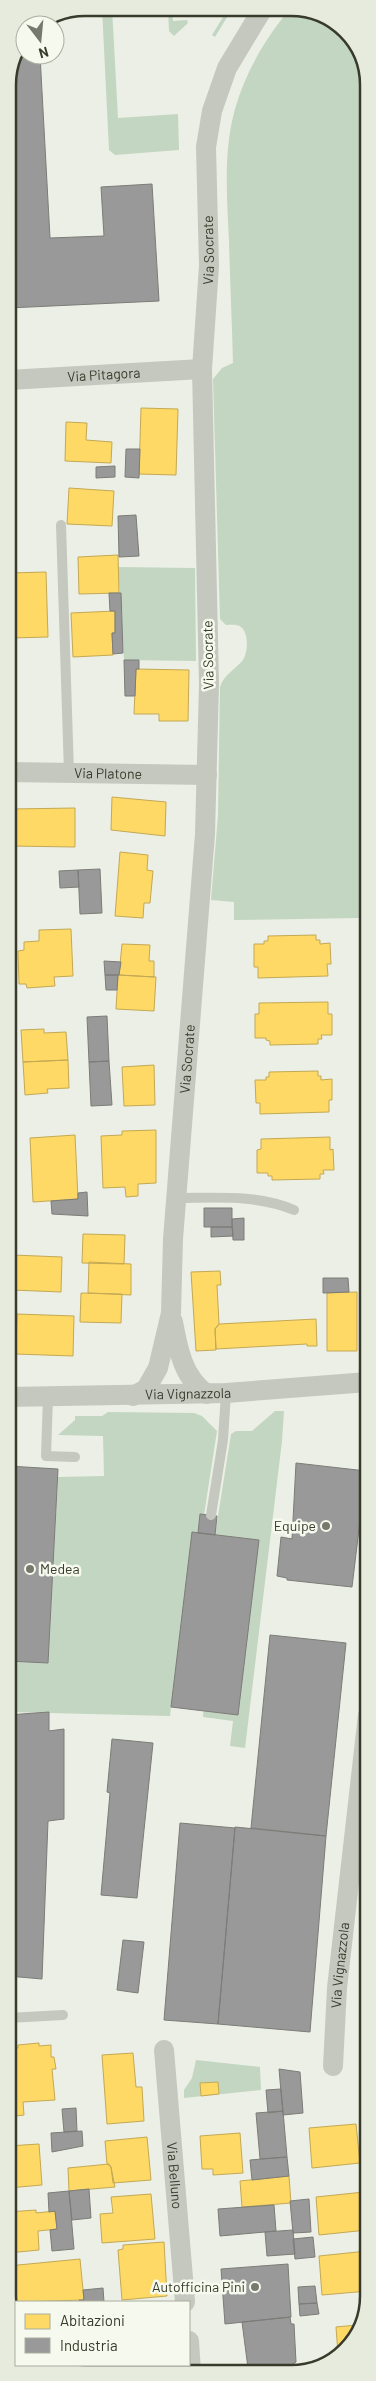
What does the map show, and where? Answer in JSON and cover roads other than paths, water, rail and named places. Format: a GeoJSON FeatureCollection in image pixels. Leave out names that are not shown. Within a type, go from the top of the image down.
{"type":"FeatureCollection","features":[{"type":"Feature","properties":{"kind":"street","name":"Via Socrate"},"geometry":{"type":"LineString","coordinates":[[133,1396],[146,1389],[158,1368],[171,1313],[176,1198],[204,844],[209,645],[202,369],[209,266],[206,168],[208,128],[227,68],[258,16]]}},
{"type":"Feature","properties":{"kind":"street","name":"Via Pitagora"},"geometry":{"type":"LineString","coordinates":[[16,380],[202,369]]}},
{"type":"Feature","properties":{"kind":"street","name":"Via Platone"},"geometry":{"type":"LineString","coordinates":[[16,772],[207,775]]}},
{"type":"Feature","properties":{"kind":"street","name":"Via Socrate"},"geometry":{"type":"LineString","coordinates":[[171,1313],[180,1352],[189,1377],[195,1386],[217,1393]]}},
{"type":"Feature","properties":{"kind":"street","name":"Via Vignazzola"},"geometry":{"type":"LineString","coordinates":[[16,1398],[217,1393],[360,1383]]}},
{"type":"Feature","properties":{"kind":"street","name":"Via Vignazzola"},"geometry":{"type":"LineString","coordinates":[[333,2066],[337,1988],[360,1785]]}},
{"type":"Feature","properties":{"kind":"street","name":"Via Belluno"},"geometry":{"type":"LineString","coordinates":[[164,2050],[185,2301]]}},
{"type":"Feature","properties":{"kind":"lane"},"geometry":{"type":"LineString","coordinates":[[61,525],[68,773]]}},
{"type":"Feature","properties":{"kind":"lane"},"geometry":{"type":"LineString","coordinates":[[176,1198],[257,1198],[294,1210]]}},
{"type":"Feature","properties":{"kind":"lane"},"geometry":{"type":"LineString","coordinates":[[211,1515],[223,1440],[217,1393]]}},
{"type":"Feature","properties":{"kind":"lane"},"geometry":{"type":"LineString","coordinates":[[48,1397],[46,1456],[75,1457]]}},
{"type":"Feature","properties":{"kind":"lane"},"geometry":{"type":"LineString","coordinates":[[16,2018],[63,2015]]}},
{"type":"Feature","properties":{"kind":"place","name":"Equipe"},"geometry":{"type":"Point","coordinates":[326,1526]}},
{"type":"Feature","properties":{"kind":"place","name":"Medea"},"geometry":{"type":"Point","coordinates":[30,1569]}},
{"type":"Feature","properties":{"kind":"place","name":"Autofficina Pini"},"geometry":{"type":"Point","coordinates":[255,2287]}}]}
